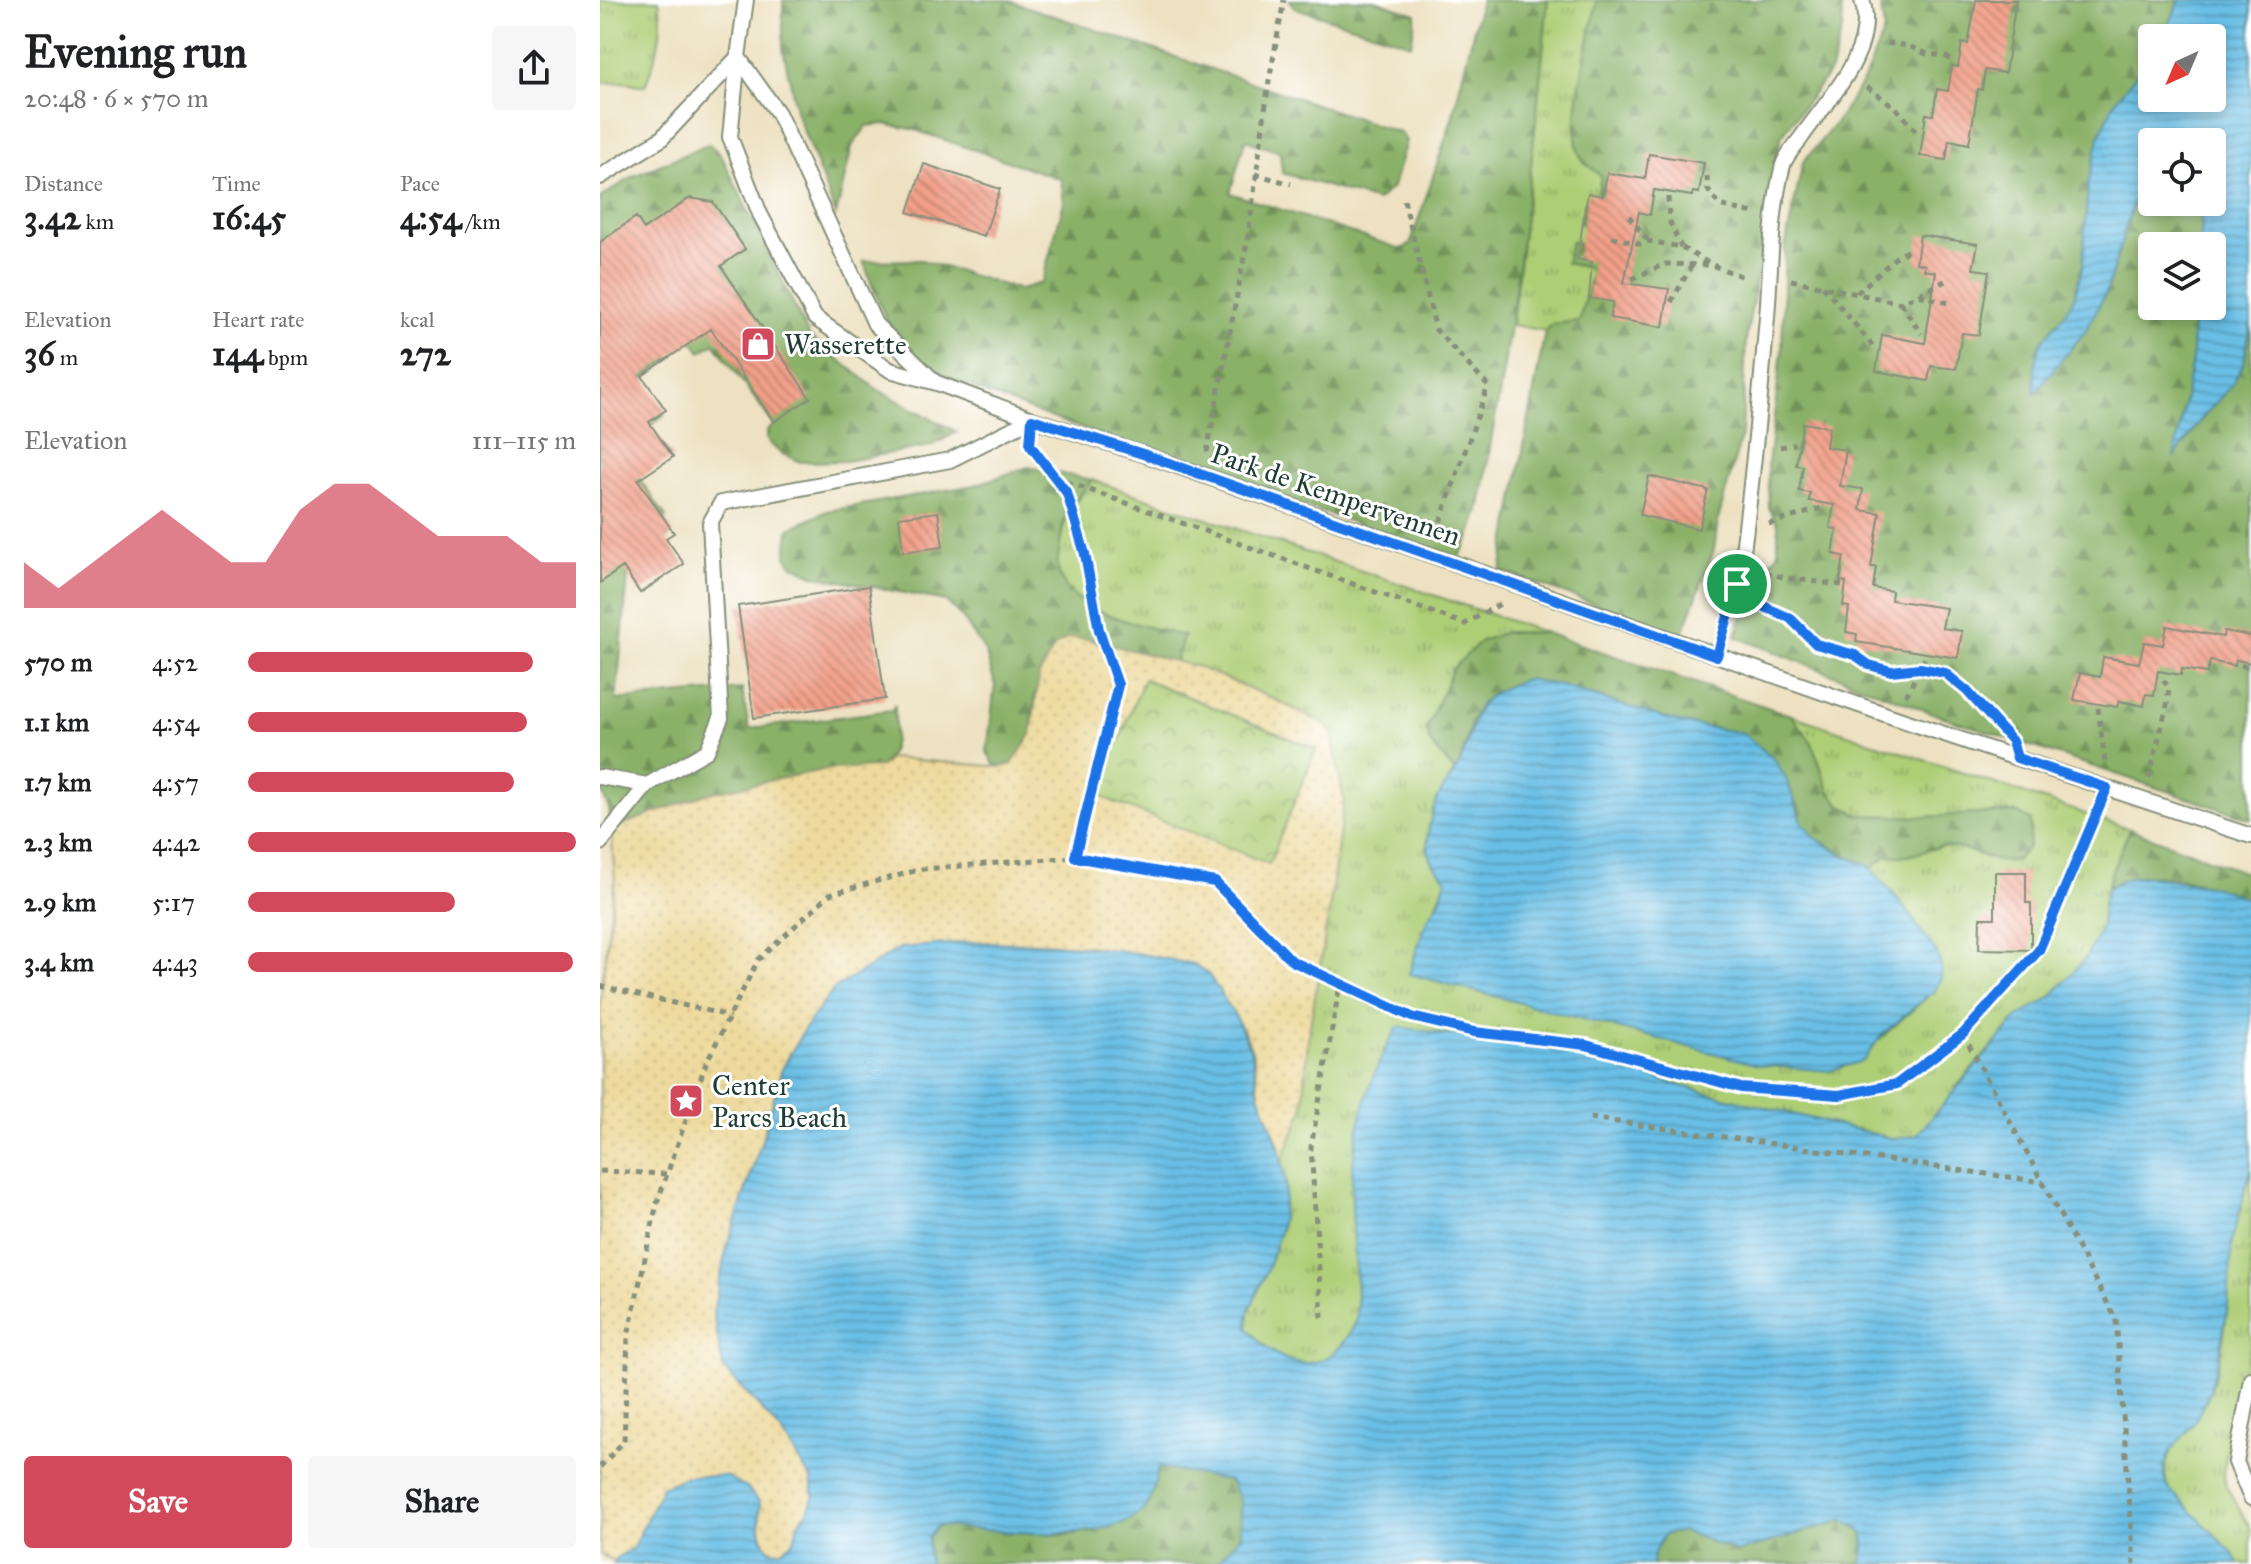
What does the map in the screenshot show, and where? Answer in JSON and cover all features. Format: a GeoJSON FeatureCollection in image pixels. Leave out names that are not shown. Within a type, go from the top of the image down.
{"type":"FeatureCollection","features":[{"type":"Feature","properties":{"kind":"lane"},"geometry":{"type":"LineString","coordinates":[[600,177],[661,139],[738,57],[746,0]]}},
{"type":"Feature","properties":{"kind":"lane"},"geometry":{"type":"LineString","coordinates":[[1741,567],[1775,218],[1784,162],[1847,74],[1861,39],[1865,10],[1862,0]]}},
{"type":"Feature","properties":{"kind":"lane","name":"Park de Kempervennen"},"geometry":{"type":"LineString","coordinates":[[738,57],[730,137],[760,214],[815,318],[890,370],[937,383],[1032,419],[1203,475],[1896,718],[2251,836]]}},
{"type":"Feature","properties":{"kind":"lane","name":"Park de Kempervennen"},"geometry":{"type":"LineString","coordinates":[[738,57],[778,113],[875,324],[937,383]]}},
{"type":"Feature","properties":{"kind":"lane"},"geometry":{"type":"LineString","coordinates":[[600,843],[647,785],[707,751],[721,718],[710,523],[721,503],[950,460],[1032,419]]}},
{"type":"Feature","properties":{"kind":"lane"},"geometry":{"type":"LineString","coordinates":[[600,777],[647,785]]}},
{"type":"Feature","properties":{"kind":"lane"},"geometry":{"type":"LineString","coordinates":[[2251,1379],[2236,1462],[2251,1498]]}},
{"type":"Feature","properties":{"kind":"path"},"geometry":{"type":"LineString","coordinates":[[1203,475],[1248,237],[1255,174],[1284,0]]}},
{"type":"Feature","properties":{"kind":"path"},"geometry":{"type":"LineString","coordinates":[[1861,39],[1909,46],[1927,54],[1945,56],[1954,62]]}},
{"type":"Feature","properties":{"kind":"path"},"geometry":{"type":"LineString","coordinates":[[1847,74],[1895,107],[1916,131]]}},
{"type":"Feature","properties":{"kind":"path"},"geometry":{"type":"LineString","coordinates":[[1255,174],[1291,184]]}},
{"type":"Feature","properties":{"kind":"path"},"geometry":{"type":"LineString","coordinates":[[1707,176],[1708,190],[1719,205],[1775,218]]}},
{"type":"Feature","properties":{"kind":"path"},"geometry":{"type":"LineString","coordinates":[[1668,197],[1669,220],[1681,247]]}},
{"type":"Feature","properties":{"kind":"path"},"geometry":{"type":"LineString","coordinates":[[1404,200],[1436,330],[1488,386],[1429,554]]}},
{"type":"Feature","properties":{"kind":"path"},"geometry":{"type":"LineString","coordinates":[[1629,216],[1648,241]]}},
{"type":"Feature","properties":{"kind":"path"},"geometry":{"type":"LineString","coordinates":[[1612,237],[1640,244],[1648,241],[1681,247],[1712,265],[1770,282],[1823,286],[1901,303],[1945,281]]}},
{"type":"Feature","properties":{"kind":"path"},"geometry":{"type":"LineString","coordinates":[[1857,293],[1895,258],[1912,248]]}},
{"type":"Feature","properties":{"kind":"path"},"geometry":{"type":"LineString","coordinates":[[1632,279],[1665,264],[1712,265]]}},
{"type":"Feature","properties":{"kind":"path"},"geometry":{"type":"LineString","coordinates":[[1671,302],[1692,265]]}},
{"type":"Feature","properties":{"kind":"path"},"geometry":{"type":"LineString","coordinates":[[1823,286],[1876,350]]}},
{"type":"Feature","properties":{"kind":"path"},"geometry":{"type":"LineString","coordinates":[[1917,295],[1949,303]]}},
{"type":"Feature","properties":{"kind":"path"},"geometry":{"type":"LineString","coordinates":[[1901,303],[1921,334]]}},
{"type":"Feature","properties":{"kind":"path"},"geometry":{"type":"LineString","coordinates":[[1032,419],[1030,445],[1067,493],[1085,554],[1099,630],[1118,685],[1075,857]]}},
{"type":"Feature","properties":{"kind":"path"},"geometry":{"type":"LineString","coordinates":[[1056,478],[1465,624],[1502,603]]}},
{"type":"Feature","properties":{"kind":"path"},"geometry":{"type":"LineString","coordinates":[[1745,532],[1825,507]]}},
{"type":"Feature","properties":{"kind":"path"},"geometry":{"type":"LineString","coordinates":[[1741,567],[1787,578],[1842,585]]}},
{"type":"Feature","properties":{"kind":"path"},"geometry":{"type":"LineString","coordinates":[[1717,656],[1737,584],[1767,608],[1790,618],[1816,644],[1855,655],[1869,665],[1891,671],[1920,668],[1945,673],[1967,691],[2012,741],[2017,758]]}},
{"type":"Feature","properties":{"kind":"path"},"geometry":{"type":"LineString","coordinates":[[1896,718],[1925,658]]}},
{"type":"Feature","properties":{"kind":"path"},"geometry":{"type":"LineString","coordinates":[[2241,665],[2251,669]]}},
{"type":"Feature","properties":{"kind":"path"},"geometry":{"type":"LineString","coordinates":[[2144,801],[2167,705],[2169,688],[2160,676]]}},
{"type":"Feature","properties":{"kind":"path"},"geometry":{"type":"LineString","coordinates":[[600,1467],[624,1441],[628,1336],[657,1203],[706,1063],[758,960],[830,894],[922,869],[1075,857],[1215,882],[1292,961],[1412,1017],[1474,1032],[1586,1045],[1741,1088],[1839,1095],[1897,1084],[1963,1034],[2039,950],[2107,788],[2098,708]]}},
{"type":"Feature","properties":{"kind":"path"},"geometry":{"type":"LineString","coordinates":[[2082,806],[2111,815]]}},
{"type":"Feature","properties":{"kind":"path"},"geometry":{"type":"LineString","coordinates":[[1322,1318],[1311,1147],[1340,984]]}},
{"type":"Feature","properties":{"kind":"path"},"geometry":{"type":"LineString","coordinates":[[600,986],[730,1016]]}},
{"type":"Feature","properties":{"kind":"path"},"geometry":{"type":"LineString","coordinates":[[1963,1034],[2116,1319],[2134,1564]]}},
{"type":"Feature","properties":{"kind":"path"},"geometry":{"type":"LineString","coordinates":[[1590,1118],[2043,1182]]}},
{"type":"Feature","properties":{"kind":"path"},"geometry":{"type":"LineString","coordinates":[[600,1171],[667,1174]]}},
{"type":"Feature","properties":{"kind":"green space"},"geometry":{"type":"Polygon","coordinates":[[[600,0],[659,0],[661,23],[658,44],[645,86],[625,82],[600,83],[600,0]]]}},
{"type":"Feature","properties":{"kind":"green space"},"geometry":{"type":"Polygon","coordinates":[[[783,0],[1007,0],[1401,133],[1406,141],[1393,187],[1377,201],[1282,173],[1280,152],[1245,140],[1230,193],[1401,249],[1410,245],[1452,119],[1481,0],[1548,0],[1511,323],[1478,513],[1458,558],[1030,410],[982,392],[918,359],[905,348],[891,328],[863,261],[921,260],[1020,290],[1042,282],[1064,202],[1061,179],[912,129],[884,124],[867,126],[852,146],[836,215],[797,114],[783,49],[783,0]]]}},
{"type":"Feature","properties":{"kind":"green space"},"geometry":{"type":"Polygon","coordinates":[[[1289,0],[1375,0],[1416,14],[1411,44],[1295,8],[1289,0]]]}},
{"type":"Feature","properties":{"kind":"green space"},"geometry":{"type":"Polygon","coordinates":[[[1548,0],[1597,0],[1580,82],[1576,128],[1577,147],[1583,160],[1602,176],[1595,205],[1585,203],[1580,222],[1589,225],[1584,244],[1566,263],[1593,269],[1579,321],[1552,324],[1545,331],[1512,325],[1548,0]]]}},
{"type":"Feature","properties":{"kind":"green space"},"geometry":{"type":"Polygon","coordinates":[[[1597,0],[1840,0],[1843,26],[1831,70],[1781,137],[1746,340],[1742,433],[1718,520],[1714,550],[1682,635],[1501,571],[1545,331],[1552,324],[1579,321],[1593,269],[1566,263],[1571,241],[1583,244],[1589,225],[1580,223],[1585,202],[1595,204],[1601,177],[1583,160],[1577,147],[1576,128],[1580,82],[1597,0]]]}},
{"type":"Feature","properties":{"kind":"green space"},"geometry":{"type":"Polygon","coordinates":[[[1880,0],[2180,0],[2169,24],[2138,24],[2138,72],[2114,103],[2088,183],[2083,264],[2074,298],[2040,344],[2035,391],[2057,365],[2106,293],[2133,203],[2138,197],[2138,216],[2201,216],[2201,232],[2138,232],[2138,320],[2193,320],[2192,361],[2175,456],[2244,362],[2251,321],[2251,819],[1938,715],[1736,637],[1750,586],[1778,554],[1778,524],[1769,508],[1768,465],[1782,351],[1785,247],[1803,162],[1835,124],[1864,80],[1884,31],[1880,0]]]}},
{"type":"Feature","properties":{"kind":"green space"},"geometry":{"type":"Polygon","coordinates":[[[709,144],[721,155],[809,336],[878,390],[957,432],[931,446],[846,461],[800,462],[780,453],[767,440],[767,431],[774,425],[714,343],[701,352],[657,293],[633,310],[670,359],[640,381],[664,415],[645,430],[639,478],[666,517],[659,522],[669,536],[629,566],[616,700],[742,689],[749,729],[892,710],[895,704],[895,729],[893,745],[881,767],[828,769],[709,793],[611,829],[609,810],[600,786],[600,198],[634,176],[709,144]]]}},
{"type":"Feature","properties":{"kind":"green space"},"geometry":{"type":"Polygon","coordinates":[[[1028,467],[1092,480],[1071,506],[1063,527],[1058,564],[1060,576],[1068,589],[1080,600],[1114,617],[1184,636],[1175,662],[1087,639],[1035,694],[1031,735],[1012,764],[1003,767],[994,764],[987,752],[995,685],[986,653],[962,617],[946,601],[816,576],[792,565],[786,556],[789,529],[827,511],[975,485],[1028,467]]]}},
{"type":"Feature","properties":{"kind":"green space"},"geometry":{"type":"Polygon","coordinates":[[[1092,480],[1546,633],[1506,632],[1429,741],[1454,771],[1438,801],[1428,836],[1430,858],[1446,879],[1416,949],[1410,974],[1879,1040],[1935,990],[1937,953],[1898,899],[1871,869],[1885,856],[1908,856],[1942,846],[1963,849],[1998,861],[2015,812],[1925,817],[1859,815],[1841,805],[1829,791],[1812,743],[1791,715],[2130,829],[2111,873],[2103,903],[2101,927],[2086,958],[2051,997],[2018,1017],[1917,1135],[1895,1139],[1707,1093],[1558,1050],[1398,1028],[1372,1079],[1359,1130],[1352,1177],[1358,1319],[1348,1338],[1335,1352],[1322,1360],[1307,1363],[1292,1361],[1262,1343],[1248,1328],[1249,1311],[1280,1231],[1286,1186],[1282,1161],[1303,1109],[1308,1038],[1344,800],[1325,724],[1198,667],[1175,662],[1183,636],[1114,617],[1080,600],[1068,589],[1058,568],[1062,535],[1071,510],[1092,480]]]}},
{"type":"Feature","properties":{"kind":"green space"},"geometry":{"type":"Polygon","coordinates":[[[1506,632],[1546,633],[1791,715],[1812,743],[1829,791],[1841,805],[1859,815],[1925,817],[2015,812],[2031,820],[2029,846],[2016,861],[1998,861],[1963,849],[1942,846],[1908,856],[1886,856],[1871,869],[1814,837],[1803,823],[1786,779],[1743,733],[1681,723],[1561,686],[1526,679],[1495,692],[1480,705],[1472,720],[1460,763],[1454,771],[1429,741],[1427,727],[1453,668],[1481,641],[1506,632]]]}},
{"type":"Feature","properties":{"kind":"green space"},"geometry":{"type":"Polygon","coordinates":[[[1144,679],[1316,749],[1269,864],[1097,795],[1144,679]]]}},
{"type":"Feature","properties":{"kind":"green space"},"geometry":{"type":"Polygon","coordinates":[[[2130,829],[2251,875],[2251,900],[2172,877],[2139,876],[2108,888],[2111,873],[2130,829]]]}},
{"type":"Feature","properties":{"kind":"green space"},"geometry":{"type":"Polygon","coordinates":[[[2251,1169],[2251,1343],[2223,1472],[2226,1486],[2251,1529],[2251,1564],[2240,1564],[2231,1551],[2169,1489],[2165,1476],[2171,1451],[2204,1405],[2214,1382],[2228,1302],[2232,1241],[2251,1169]]]}},
{"type":"Feature","properties":{"kind":"green space"},"geometry":{"type":"Polygon","coordinates":[[[1159,1467],[1230,1481],[1240,1500],[1241,1537],[1215,1564],[929,1564],[928,1537],[938,1526],[1067,1535],[1107,1528],[1134,1516],[1159,1467]]]}},
{"type":"Feature","properties":{"kind":"green space"},"geometry":{"type":"Polygon","coordinates":[[[1843,1520],[1858,1528],[1864,1536],[1862,1564],[1652,1564],[1655,1550],[1665,1534],[1683,1531],[1738,1552],[1843,1520]]]}},
{"type":"Feature","properties":{"kind":"sand","name":"Center Parcs Beach"},"geometry":{"type":"Polygon","coordinates":[[[1068,638],[1087,639],[1198,667],[1325,724],[1332,734],[1344,800],[1308,1038],[1303,1109],[1282,1161],[1260,1096],[1250,1045],[1229,1008],[1193,964],[1089,946],[971,942],[900,948],[834,989],[782,1069],[727,1247],[713,1312],[723,1367],[781,1431],[811,1479],[814,1495],[808,1512],[798,1523],[794,1541],[782,1551],[771,1551],[761,1534],[760,1503],[747,1488],[662,1487],[633,1548],[614,1561],[600,1555],[600,1001],[615,879],[611,829],[709,793],[828,769],[881,767],[890,758],[1003,767],[1012,764],[1031,735],[1039,675],[1055,646],[1068,638]]]}},
{"type":"Feature","properties":{"kind":"water"},"geometry":{"type":"Polygon","coordinates":[[[2180,0],[2251,0],[2251,321],[2244,363],[2231,386],[2198,423],[2174,458],[2192,361],[2193,320],[2226,320],[2226,232],[2201,232],[2201,216],[2226,216],[2226,128],[2138,128],[2138,197],[2133,203],[2106,293],[2084,333],[2034,393],[2040,344],[2074,298],[2083,264],[2088,183],[2100,134],[2114,103],[2138,72],[2138,112],[2226,112],[2226,24],[2169,24],[2180,0]]]}},
{"type":"Feature","properties":{"kind":"water"},"geometry":{"type":"Polygon","coordinates":[[[1526,679],[1561,686],[1681,723],[1743,733],[1775,760],[1803,823],[1814,837],[1841,854],[1868,865],[1898,899],[1937,953],[1942,971],[1935,990],[1882,1035],[1863,1061],[1829,1071],[1759,1065],[1409,974],[1426,922],[1440,900],[1446,879],[1429,852],[1428,834],[1434,806],[1459,765],[1479,709],[1494,693],[1526,679]]]}},
{"type":"Feature","properties":{"kind":"water"},"geometry":{"type":"Polygon","coordinates":[[[2147,876],[2213,886],[2251,900],[2251,1169],[2232,1241],[2228,1306],[2209,1394],[2194,1423],[2170,1452],[2164,1468],[2169,1489],[2231,1551],[2240,1564],[1862,1564],[1864,1536],[1842,1520],[1738,1552],[1683,1531],[1665,1534],[1655,1550],[1652,1564],[1215,1564],[1241,1536],[1240,1500],[1230,1481],[1159,1467],[1148,1503],[1133,1518],[1111,1527],[1082,1532],[1018,1532],[938,1526],[928,1537],[929,1564],[613,1564],[616,1558],[633,1548],[662,1487],[687,1476],[726,1476],[747,1488],[760,1503],[761,1534],[771,1551],[782,1550],[794,1541],[798,1523],[808,1512],[814,1495],[811,1479],[781,1431],[723,1367],[713,1312],[727,1247],[782,1069],[804,1029],[834,989],[900,948],[971,942],[1045,943],[1126,951],[1193,964],[1208,974],[1236,1017],[1251,1051],[1259,1094],[1279,1146],[1286,1186],[1280,1231],[1249,1311],[1248,1328],[1277,1355],[1307,1363],[1335,1352],[1357,1319],[1352,1196],[1354,1158],[1360,1119],[1372,1080],[1398,1027],[1558,1050],[1707,1093],[1895,1139],[1917,1135],[2018,1017],[2051,997],[2086,958],[2101,927],[2108,888],[2125,879],[2147,876]]]}},
{"type":"Feature","properties":{"kind":"building"},"geometry":{"type":"Polygon","coordinates":[[[1976,0],[2016,0],[2005,73],[1985,70],[1982,90],[1978,89],[1969,144],[1949,140],[1946,160],[1920,156],[1926,114],[1933,115],[1937,89],[1948,91],[1952,66],[1958,67],[1962,43],[1968,44],[1976,0]]]}},
{"type":"Feature","properties":{"kind":"building"},"geometry":{"type":"Polygon","coordinates":[[[1649,154],[1704,163],[1699,193],[1693,192],[1692,196],[1654,190],[1650,215],[1639,212],[1624,283],[1669,289],[1663,327],[1610,318],[1613,302],[1589,298],[1592,262],[1577,259],[1588,193],[1603,196],[1607,173],[1645,179],[1649,154]]]}},
{"type":"Feature","properties":{"kind":"building"},"geometry":{"type":"Polygon","coordinates":[[[924,164],[1000,189],[984,236],[908,212],[924,164]]]}},
{"type":"Feature","properties":{"kind":"building"},"geometry":{"type":"Polygon","coordinates":[[[690,198],[713,202],[745,249],[721,266],[810,398],[774,422],[711,329],[642,376],[666,410],[649,422],[673,457],[638,480],[674,533],[666,538],[684,564],[640,593],[623,567],[600,583],[600,242],[636,217],[644,229],[690,198]]]}},
{"type":"Feature","properties":{"kind":"building"},"geometry":{"type":"Polygon","coordinates":[[[1920,235],[1978,244],[1973,269],[1989,271],[1979,335],[1962,333],[1956,369],[1931,366],[1928,381],[1876,371],[1882,335],[1925,343],[1936,272],[1924,270],[1925,265],[1916,263],[1920,235]]]}},
{"type":"Feature","properties":{"kind":"building"},"geometry":{"type":"Polygon","coordinates":[[[1803,423],[1829,427],[1826,447],[1846,450],[1840,486],[1863,489],[1860,510],[1880,513],[1871,567],[1876,567],[1873,588],[1892,591],[1891,600],[1946,608],[1942,628],[1962,631],[1958,658],[1856,642],[1857,634],[1846,632],[1849,607],[1843,606],[1846,582],[1840,581],[1844,556],[1833,554],[1837,529],[1830,528],[1834,505],[1809,501],[1810,493],[1799,491],[1803,466],[1796,465],[1803,423]]]}},
{"type":"Feature","properties":{"kind":"building"},"geometry":{"type":"Polygon","coordinates":[[[1649,476],[1708,490],[1699,529],[1640,515],[1649,476]]]}},
{"type":"Feature","properties":{"kind":"building"},"geometry":{"type":"Polygon","coordinates":[[[938,512],[943,547],[903,552],[899,517],[938,512]]]}},
{"type":"Feature","properties":{"kind":"building"},"geometry":{"type":"Polygon","coordinates":[[[869,586],[885,699],[754,718],[738,606],[869,586]]]}},
{"type":"Feature","properties":{"kind":"building"},"geometry":{"type":"Polygon","coordinates":[[[2167,626],[2223,637],[2224,631],[2251,636],[2251,663],[2236,660],[2235,666],[2210,661],[2207,673],[2182,669],[2181,675],[2158,671],[2154,695],[2146,694],[2144,706],[2119,701],[2117,707],[2074,700],[2080,673],[2100,677],[2103,657],[2139,663],[2144,642],[2163,645],[2167,626]]]}},
{"type":"Feature","properties":{"kind":"building"},"geometry":{"type":"Polygon","coordinates":[[[1995,872],[2026,872],[2026,903],[2031,903],[2031,950],[1979,949],[1980,918],[1995,918],[1995,872]]]}},
{"type":"Feature","properties":{"kind":"place","name":"Wasserette"},"geometry":{"type":"Point","coordinates":[758,344]}},
{"type":"Feature","properties":{"kind":"place","name":"Center Parcs Beach"},"geometry":{"type":"Point","coordinates":[686,1101]}},
{"type":"Feature","properties":{"kind":"route"},"geometry":{"type":"LineString","coordinates":[[1032,419],[1146,455],[1717,656],[1737,584],[1767,608],[1790,618],[1816,644],[1855,655],[1869,665],[1891,671],[1920,668],[1945,673],[1967,691],[2012,741],[2017,758],[2107,788],[2039,950],[1963,1034],[1897,1084],[1839,1095],[1741,1088],[1586,1045],[1474,1032],[1412,1017],[1292,961],[1215,882],[1075,857],[1118,685],[1099,630],[1085,554],[1067,493],[1030,445],[1032,419]]}}]}
